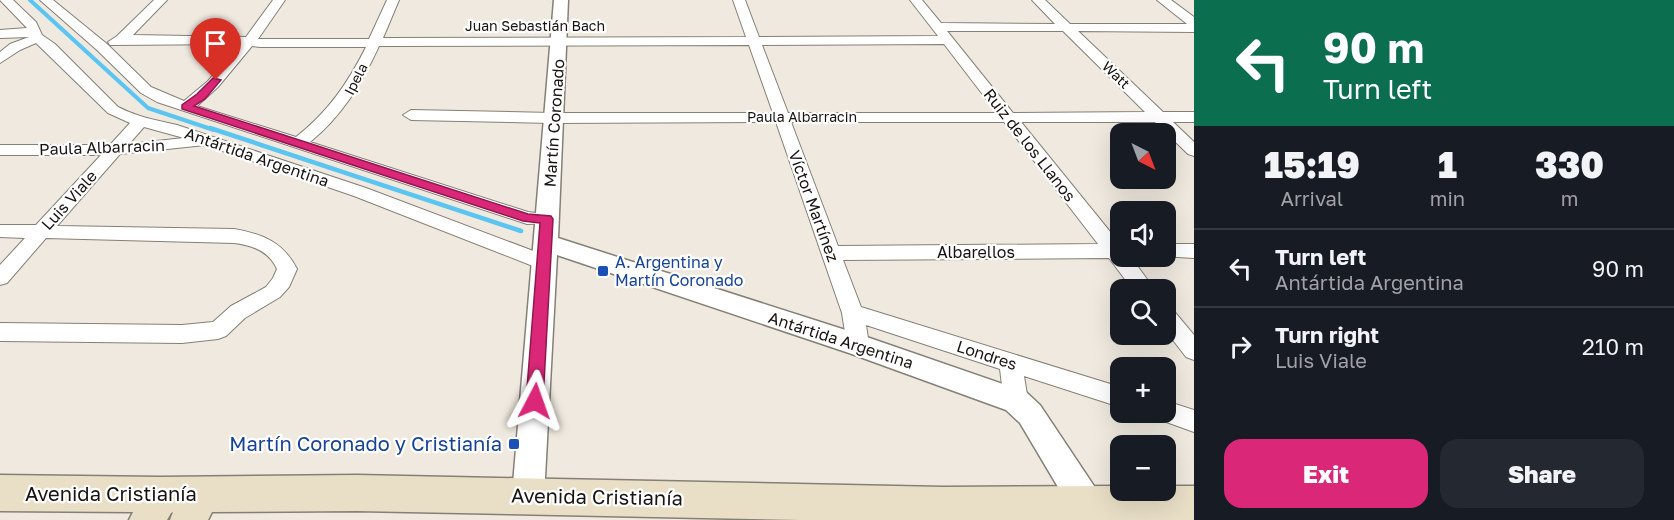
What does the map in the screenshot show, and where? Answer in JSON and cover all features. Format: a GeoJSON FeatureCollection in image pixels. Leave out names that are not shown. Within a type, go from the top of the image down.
{"type":"FeatureCollection","features":[{"type":"Feature","properties":{"kind":"main road","name":"Avenida Cristianía"},"geometry":{"type":"LineString","coordinates":[[0,493],[154,508],[195,508],[357,493],[943,505],[1099,514],[1194,504]]}},
{"type":"Feature","properties":{"kind":"street","name":"Antártida Argentina"},"geometry":{"type":"LineString","coordinates":[[6,0],[32,25],[36,35],[113,110],[139,123],[171,128],[360,192],[546,242],[999,393],[1016,401],[1030,414],[1099,514]]}},
{"type":"Feature","properties":{"kind":"street","name":"Antártida Argentina"},"geometry":{"type":"LineString","coordinates":[[46,0],[102,47],[146,90],[162,99],[527,218],[546,242]]}},
{"type":"Feature","properties":{"kind":"street"},"geometry":{"type":"LineString","coordinates":[[102,47],[122,39],[161,0]]}},
{"type":"Feature","properties":{"kind":"street"},"geometry":{"type":"LineString","coordinates":[[186,107],[201,97],[249,42],[279,0]]}},
{"type":"Feature","properties":{"kind":"street","name":"Ipela"},"geometry":{"type":"LineString","coordinates":[[299,143],[320,127],[345,100],[393,0]]}},
{"type":"Feature","properties":{"kind":"street","name":"Martín Coronado"},"geometry":{"type":"LineString","coordinates":[[528,496],[561,0]]}},
{"type":"Feature","properties":{"kind":"street","name":"Víctor Martínez"},"geometry":{"type":"LineString","coordinates":[[739,0],[853,313],[858,345]]}},
{"type":"Feature","properties":{"kind":"street","name":"Ruiz de los Llanos"},"geometry":{"type":"LineString","coordinates":[[916,0],[1110,242]]}},
{"type":"Feature","properties":{"kind":"street","name":"Watt"},"geometry":{"type":"LineString","coordinates":[[1038,0],[1194,151]]}},
{"type":"Feature","properties":{"kind":"street"},"geometry":{"type":"LineString","coordinates":[[1163,0],[1194,23]]}},
{"type":"Feature","properties":{"kind":"street","name":"Juan Sebastián Bach"},"geometry":{"type":"LineString","coordinates":[[122,39],[249,42],[754,40],[1066,27],[1194,28]]}},
{"type":"Feature","properties":{"kind":"street"},"geometry":{"type":"LineString","coordinates":[[0,34],[36,35]]}},
{"type":"Feature","properties":{"kind":"street"},"geometry":{"type":"LineString","coordinates":[[0,59],[36,35]]}},
{"type":"Feature","properties":{"kind":"street","name":"Paula Albarracin"},"geometry":{"type":"LineString","coordinates":[[411,115],[552,118],[1194,117]]}},
{"type":"Feature","properties":{"kind":"street","name":"Luis Viale"},"geometry":{"type":"LineString","coordinates":[[0,278],[139,123]]}},
{"type":"Feature","properties":{"kind":"street","name":"Paula Albarracin"},"geometry":{"type":"LineString","coordinates":[[0,150],[114,150],[204,140]]}},
{"type":"Feature","properties":{"kind":"street"},"geometry":{"type":"LineString","coordinates":[[0,231],[252,238],[277,252],[287,269],[282,282],[273,292],[238,312],[218,330],[182,334],[0,332]]}},
{"type":"Feature","properties":{"kind":"street","name":"Albarellos"},"geometry":{"type":"LineString","coordinates":[[831,253],[1110,251]]}},
{"type":"Feature","properties":{"kind":"street"},"geometry":{"type":"LineString","coordinates":[[1176,251],[1194,251]]}},
{"type":"Feature","properties":{"kind":"street","name":"Londres"},"geometry":{"type":"LineString","coordinates":[[853,313],[1110,394]]}},
{"type":"Feature","properties":{"kind":"street"},"geometry":{"type":"LineString","coordinates":[[1176,328],[1194,351]]}},
{"type":"Feature","properties":{"kind":"street"},"geometry":{"type":"LineString","coordinates":[[1011,363],[1016,401]]}},
{"type":"Feature","properties":{"kind":"street"},"geometry":{"type":"LineString","coordinates":[[1176,415],[1194,421]]}},
{"type":"Feature","properties":{"kind":"waterway"},"geometry":{"type":"LineString","coordinates":[[30,0],[148,108],[214,130]]}},
{"type":"Feature","properties":{"kind":"waterway"},"geometry":{"type":"LineString","coordinates":[[210,128],[521,231]]}},
{"type":"Feature","properties":{"kind":"place","name":"A. Argentina y Martín Coronado"},"geometry":{"type":"Point","coordinates":[603,271]}},
{"type":"Feature","properties":{"kind":"place","name":"Martín Coronado y Cristianía"},"geometry":{"type":"Point","coordinates":[514,444]}},
{"type":"Feature","properties":{"kind":"route"},"geometry":{"type":"LineString","coordinates":[[216,80],[201,97],[186,107],[527,218],[547,219],[535,401]]}}]}
